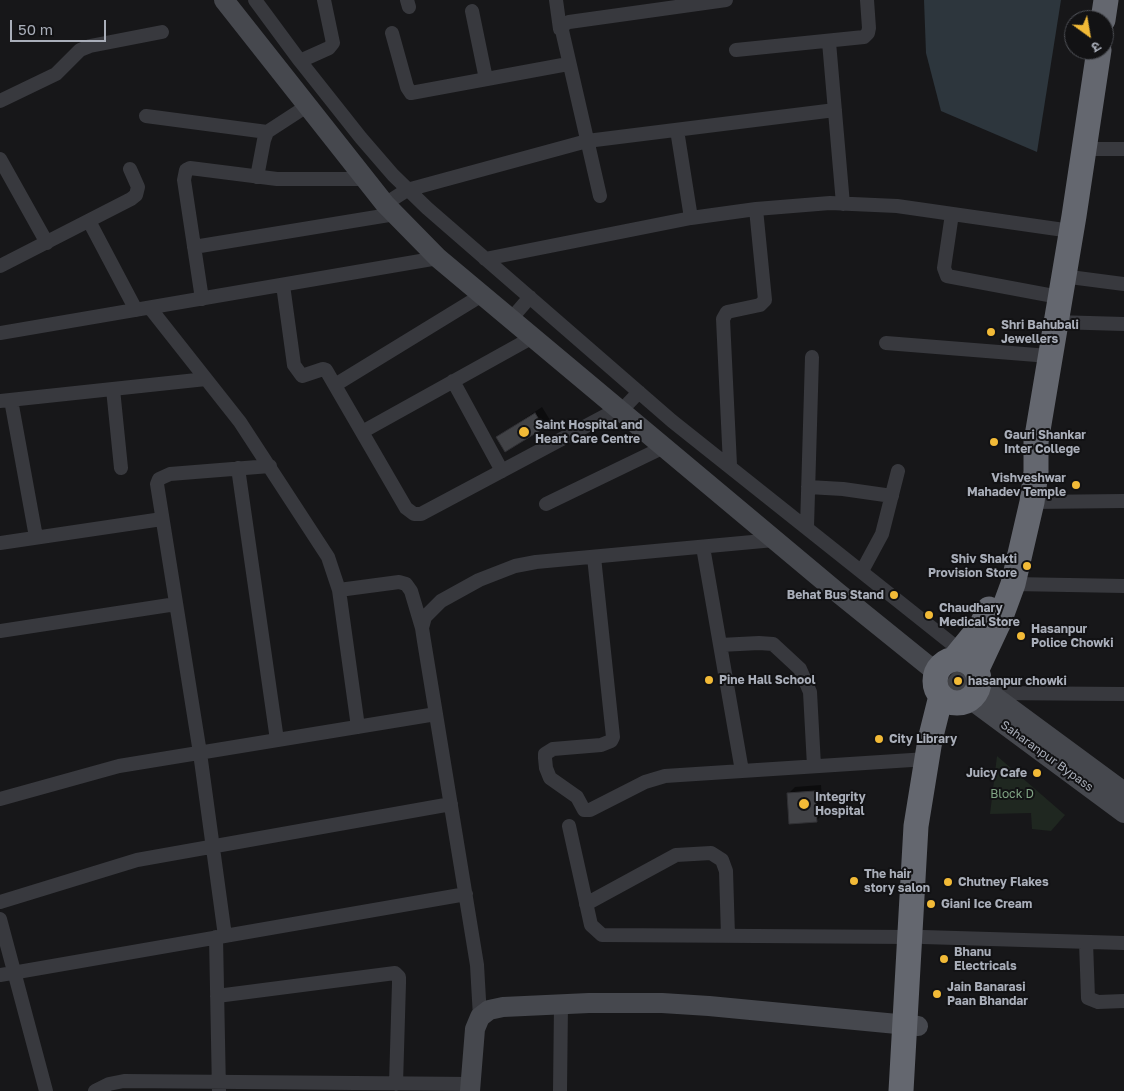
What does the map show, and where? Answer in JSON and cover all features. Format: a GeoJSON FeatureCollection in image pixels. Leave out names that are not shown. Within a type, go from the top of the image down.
{"type":"FeatureCollection","features":[{"type":"Feature","properties":{"kind":"highway"},"geometry":{"type":"LineString","coordinates":[[913,1091],[912,1025],[916,937],[916,826],[927,759],[963,681],[999,622],[1014,584],[1032,502],[1036,472],[1036,442],[1097,60]]}},
{"type":"Feature","properties":{"kind":"highway"},"geometry":{"type":"LineString","coordinates":[[916,937],[933,796],[963,681],[981,626],[993,599],[1021,482],[1036,442]]}},
{"type":"Feature","properties":{"kind":"highway"},"geometry":{"type":"LineString","coordinates":[[901,1091],[912,1025]]}},
{"type":"Feature","properties":{"kind":"street"},"geometry":{"type":"LineString","coordinates":[[224,0],[365,179],[485,259],[528,299],[628,403],[664,448],[774,540],[963,681],[1124,792]]}},
{"type":"Feature","properties":{"kind":"street"},"geometry":{"type":"LineString","coordinates":[[256,0],[300,61],[361,138],[396,200],[438,258],[482,295],[513,316],[533,337],[628,403],[730,465],[862,571],[963,681],[1124,694]]}},
{"type":"Feature","properties":{"kind":"street"},"geometry":{"type":"LineString","coordinates":[[300,61],[329,48],[333,43],[324,0]]}},
{"type":"Feature","properties":{"kind":"street"},"geometry":{"type":"LineString","coordinates":[[556,0],[560,29],[600,196]]}},
{"type":"Feature","properties":{"kind":"street"},"geometry":{"type":"LineString","coordinates":[[560,29],[564,23],[569,22],[726,0]]}},
{"type":"Feature","properties":{"kind":"street"},"geometry":{"type":"LineString","coordinates":[[736,50],[859,39],[868,34],[867,0]]}},
{"type":"Feature","properties":{"kind":"street"},"geometry":{"type":"LineString","coordinates":[[472,11],[486,80]]}},
{"type":"Feature","properties":{"kind":"street"},"geometry":{"type":"LineString","coordinates":[[0,100],[56,74],[80,50],[90,46],[162,32]]}},
{"type":"Feature","properties":{"kind":"street"},"geometry":{"type":"LineString","coordinates":[[392,33],[407,87],[411,93],[568,64]]}},
{"type":"Feature","properties":{"kind":"street"},"geometry":{"type":"LineString","coordinates":[[829,42],[843,204]]}},
{"type":"Feature","properties":{"kind":"street"},"geometry":{"type":"LineString","coordinates":[[257,177],[267,132],[307,106]]}},
{"type":"Feature","properties":{"kind":"street"},"geometry":{"type":"LineString","coordinates":[[194,247],[396,200],[587,141],[835,110]]}},
{"type":"Feature","properties":{"kind":"street"},"geometry":{"type":"LineString","coordinates":[[146,116],[267,132]]}},
{"type":"Feature","properties":{"kind":"street"},"geometry":{"type":"LineString","coordinates":[[677,130],[690,218]]}},
{"type":"Feature","properties":{"kind":"street"},"geometry":{"type":"LineString","coordinates":[[1084,149],[1124,149]]}},
{"type":"Feature","properties":{"kind":"street"},"geometry":{"type":"LineString","coordinates":[[1,163],[47,243]]}},
{"type":"Feature","properties":{"kind":"street"},"geometry":{"type":"LineString","coordinates":[[0,266],[136,195],[138,187],[130,168]]}},
{"type":"Feature","properties":{"kind":"street"},"geometry":{"type":"LineString","coordinates":[[202,299],[184,180],[186,170],[190,168],[257,177],[365,179]]}},
{"type":"Feature","properties":{"kind":"street"},"geometry":{"type":"LineString","coordinates":[[485,259],[690,218],[756,209],[843,204],[897,206],[1071,231]]}},
{"type":"Feature","properties":{"kind":"street"},"geometry":{"type":"LineString","coordinates":[[730,465],[723,319],[727,312],[760,305],[765,300],[756,209]]}},
{"type":"Feature","properties":{"kind":"street"},"geometry":{"type":"LineString","coordinates":[[952,214],[944,268],[947,276],[1061,286],[1124,284]]}},
{"type":"Feature","properties":{"kind":"street"},"geometry":{"type":"LineString","coordinates":[[89,221],[136,310]]}},
{"type":"Feature","properties":{"kind":"street"},"geometry":{"type":"LineString","coordinates":[[0,333],[438,258]]}},
{"type":"Feature","properties":{"kind":"street"},"geometry":{"type":"LineString","coordinates":[[283,285],[294,365],[299,374],[306,377],[323,369],[335,385],[406,508],[414,514],[421,514],[628,403]]}},
{"type":"Feature","properties":{"kind":"street"},"geometry":{"type":"LineString","coordinates":[[335,385],[482,295]]}},
{"type":"Feature","properties":{"kind":"street"},"geometry":{"type":"LineString","coordinates":[[513,316],[528,299]]}},
{"type":"Feature","properties":{"kind":"street"},"geometry":{"type":"LineString","coordinates":[[150,308],[240,422],[328,557],[338,590],[358,727]]}},
{"type":"Feature","properties":{"kind":"street"},"geometry":{"type":"LineString","coordinates":[[1055,322],[1124,324]]}},
{"type":"Feature","properties":{"kind":"street"},"geometry":{"type":"LineString","coordinates":[[362,432],[533,337]]}},
{"type":"Feature","properties":{"kind":"street"},"geometry":{"type":"LineString","coordinates":[[886,343],[1049,356]]}},
{"type":"Feature","properties":{"kind":"street"},"geometry":{"type":"LineString","coordinates":[[807,527],[812,357]]}},
{"type":"Feature","properties":{"kind":"street"},"geometry":{"type":"LineString","coordinates":[[36,537],[5,401],[206,379]]}},
{"type":"Feature","properties":{"kind":"street"},"geometry":{"type":"LineString","coordinates":[[452,382],[502,471]]}},
{"type":"Feature","properties":{"kind":"street"},"geometry":{"type":"LineString","coordinates":[[113,389],[121,468]]}},
{"type":"Feature","properties":{"kind":"street"},"geometry":{"type":"LineString","coordinates":[[546,504],[664,448]]}},
{"type":"Feature","properties":{"kind":"street"},"geometry":{"type":"LineString","coordinates":[[219,1087],[217,996],[221,936],[212,846],[200,752],[157,484],[164,476],[270,466]]}},
{"type":"Feature","properties":{"kind":"street"},"geometry":{"type":"LineString","coordinates":[[238,468],[277,740]]}},
{"type":"Feature","properties":{"kind":"street"},"geometry":{"type":"LineString","coordinates":[[862,571],[882,534],[898,471]]}},
{"type":"Feature","properties":{"kind":"street"},"geometry":{"type":"LineString","coordinates":[[808,487],[843,489],[892,496]]}},
{"type":"Feature","properties":{"kind":"street"},"geometry":{"type":"LineString","coordinates":[[1032,502],[1124,501]]}},
{"type":"Feature","properties":{"kind":"street"},"geometry":{"type":"LineString","coordinates":[[0,542],[162,519]]}},
{"type":"Feature","properties":{"kind":"street"},"geometry":{"type":"LineString","coordinates":[[422,628],[425,617],[441,601],[498,572],[536,562],[774,540]]}},
{"type":"Feature","properties":{"kind":"street"},"geometry":{"type":"LineString","coordinates":[[703,547],[742,771]]}},
{"type":"Feature","properties":{"kind":"street"},"geometry":{"type":"LineString","coordinates":[[594,557],[613,737],[611,741],[602,745],[548,752],[545,758],[550,778],[576,797],[586,810],[645,782],[665,776],[927,759]]}},
{"type":"Feature","properties":{"kind":"street"},"geometry":{"type":"LineString","coordinates":[[95,1091],[109,1084],[124,1081],[219,1087],[470,1087],[475,1029],[480,1017],[477,965],[422,628],[411,591],[406,584],[399,582],[338,590]]}},
{"type":"Feature","properties":{"kind":"street"},"geometry":{"type":"LineString","coordinates":[[1014,584],[1124,586]]}},
{"type":"Feature","properties":{"kind":"street"},"geometry":{"type":"LineString","coordinates":[[0,631],[176,604]]}},
{"type":"Feature","properties":{"kind":"street"},"geometry":{"type":"LineString","coordinates":[[720,645],[773,644],[800,669],[810,692],[814,766]]}},
{"type":"Feature","properties":{"kind":"street","name":"Saharanpur Bypass"},"geometry":{"type":"LineString","coordinates":[[963,681],[1124,813]]}},
{"type":"Feature","properties":{"kind":"street"},"geometry":{"type":"LineString","coordinates":[[0,798],[119,766],[436,714]]}},
{"type":"Feature","properties":{"kind":"street"},"geometry":{"type":"LineString","coordinates":[[0,902],[137,860],[451,804]]}},
{"type":"Feature","properties":{"kind":"street"},"geometry":{"type":"LineString","coordinates":[[569,826],[591,925],[602,935],[916,937],[1124,943]]}},
{"type":"Feature","properties":{"kind":"street"},"geometry":{"type":"LineString","coordinates":[[586,904],[676,855],[711,853],[722,860],[726,871],[728,936]]}},
{"type":"Feature","properties":{"kind":"street"},"geometry":{"type":"LineString","coordinates":[[0,975],[466,894]]}},
{"type":"Feature","properties":{"kind":"street"},"geometry":{"type":"LineString","coordinates":[[0,919],[46,1091]]}},
{"type":"Feature","properties":{"kind":"street"},"geometry":{"type":"LineString","coordinates":[[1086,942],[1088,998],[1098,1002],[1124,1002]]}},
{"type":"Feature","properties":{"kind":"street"},"geometry":{"type":"LineString","coordinates":[[217,996],[395,973],[399,977],[399,983],[388,1086]]}},
{"type":"Feature","properties":{"kind":"street"},"geometry":{"type":"LineString","coordinates":[[480,1017],[489,1010],[504,1007],[627,1002],[709,1006],[912,1025]]}},
{"type":"Feature","properties":{"kind":"street"},"geometry":{"type":"LineString","coordinates":[[560,1091],[561,1004]]}},
{"type":"Feature","properties":{"kind":"green space","name":"Block D"},"geometry":{"type":"Polygon","coordinates":[[[997,756],[1065,815],[1051,831],[1032,829],[1031,813],[990,814],[997,756]]]}},
{"type":"Feature","properties":{"kind":"shaded area"},"geometry":{"type":"Polygon","coordinates":[[[924,0],[1061,0],[1037,152],[941,111],[926,53],[924,0]]]}},
{"type":"Feature","properties":{"kind":"building"},"geometry":{"type":"Polygon","coordinates":[[[535,413],[544,428],[505,452],[496,437],[535,413]]]}},
{"type":"Feature","properties":{"kind":"building","name":"hasanpur chowki"},"geometry":{"type":"Polygon","coordinates":[[[957,667],[973,677],[961,697],[943,685],[957,667]]]}},
{"type":"Feature","properties":{"kind":"building"},"geometry":{"type":"Polygon","coordinates":[[[815,791],[817,822],[789,824],[787,793],[815,791]]]}},
{"type":"Feature","properties":{"kind":"place","name":"Shri Bahubali Jewellers"},"geometry":{"type":"Point","coordinates":[991,332]}},
{"type":"Feature","properties":{"kind":"place","name":"Saint Hospital and Heart Care Centre"},"geometry":{"type":"Point","coordinates":[524,432]}},
{"type":"Feature","properties":{"kind":"place","name":"Gauri Shankar Inter College"},"geometry":{"type":"Point","coordinates":[994,442]}},
{"type":"Feature","properties":{"kind":"place","name":"Vishveshwar Mahadev Temple"},"geometry":{"type":"Point","coordinates":[1076,485]}},
{"type":"Feature","properties":{"kind":"place","name":"Shiv Shakti Provision Store"},"geometry":{"type":"Point","coordinates":[1027,566]}},
{"type":"Feature","properties":{"kind":"place","name":"Behat Bus Stand"},"geometry":{"type":"Point","coordinates":[894,595]}},
{"type":"Feature","properties":{"kind":"place","name":"Chaudhary Medical Store"},"geometry":{"type":"Point","coordinates":[929,615]}},
{"type":"Feature","properties":{"kind":"place","name":"Hasanpur Police Chowki"},"geometry":{"type":"Point","coordinates":[1021,636]}},
{"type":"Feature","properties":{"kind":"place","name":"Pine Hall School"},"geometry":{"type":"Point","coordinates":[709,680]}},
{"type":"Feature","properties":{"kind":"place","name":"hasanpur chowki"},"geometry":{"type":"Point","coordinates":[958,681]}},
{"type":"Feature","properties":{"kind":"place","name":"City Library"},"geometry":{"type":"Point","coordinates":[879,739]}},
{"type":"Feature","properties":{"kind":"place","name":"Juicy Cafe"},"geometry":{"type":"Point","coordinates":[1037,773]}},
{"type":"Feature","properties":{"kind":"place","name":"Integrity Hospital"},"geometry":{"type":"Point","coordinates":[804,804]}},
{"type":"Feature","properties":{"kind":"place","name":"The hair story salon"},"geometry":{"type":"Point","coordinates":[854,881]}},
{"type":"Feature","properties":{"kind":"place","name":"Chutney Flakes"},"geometry":{"type":"Point","coordinates":[948,882]}},
{"type":"Feature","properties":{"kind":"place","name":"Giani Ice Cream"},"geometry":{"type":"Point","coordinates":[931,904]}},
{"type":"Feature","properties":{"kind":"place","name":"Bhanu Electricals"},"geometry":{"type":"Point","coordinates":[944,959]}},
{"type":"Feature","properties":{"kind":"place","name":"Jain Banarasi Paan Bhandar"},"geometry":{"type":"Point","coordinates":[937,994]}}]}
